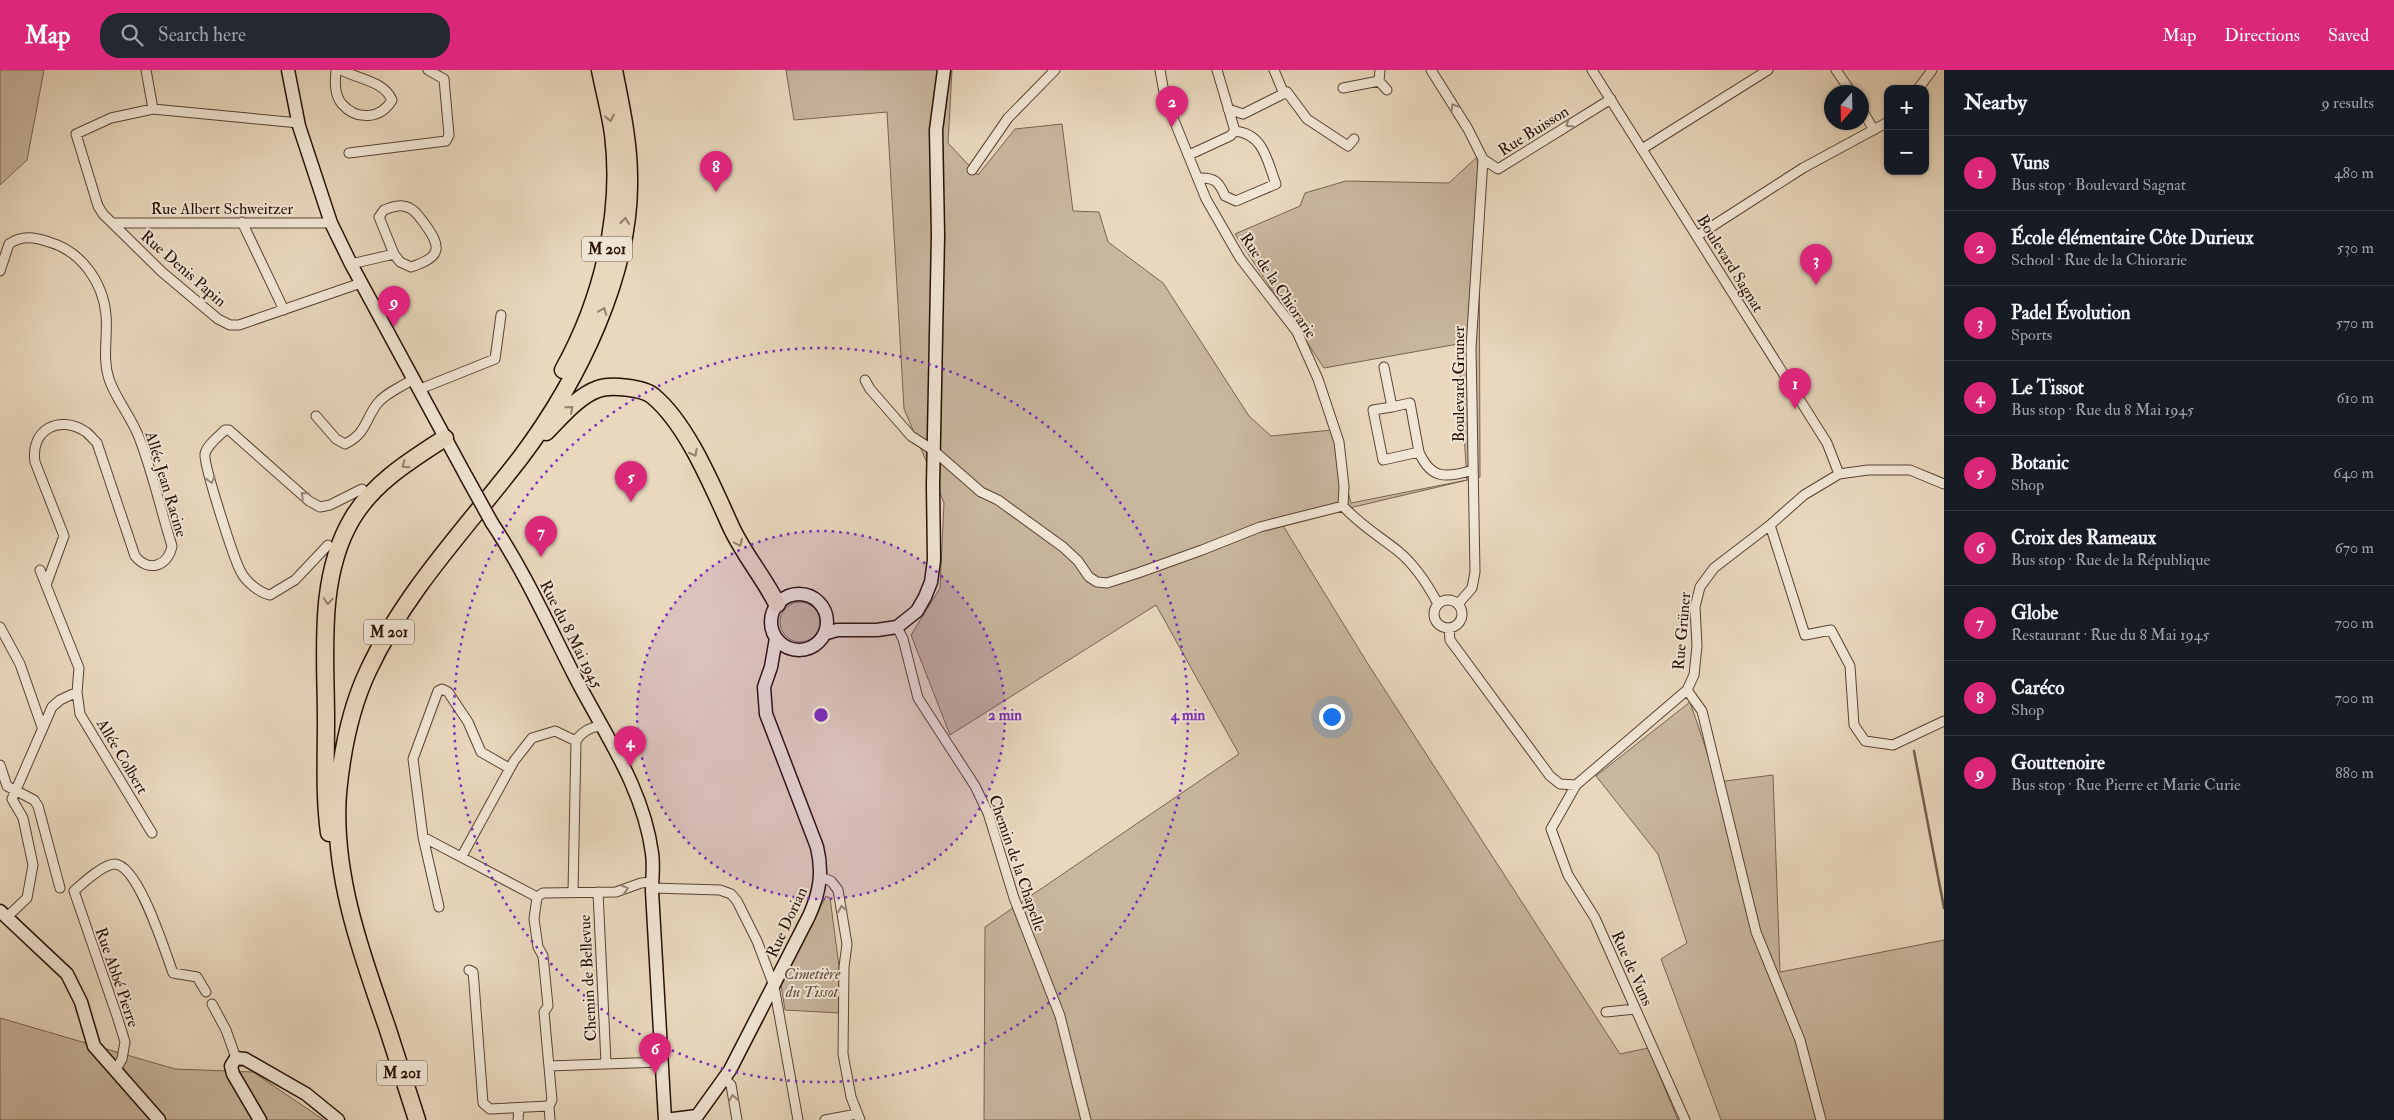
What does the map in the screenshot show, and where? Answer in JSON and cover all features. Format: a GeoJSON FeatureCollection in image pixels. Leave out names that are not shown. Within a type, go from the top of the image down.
{"type":"FeatureCollection","features":[{"type":"Feature","properties":{"kind":"highway","name":"M 201"},"geometry":{"type":"LineString","coordinates":[[413,1118],[344,919],[334,882],[329,833],[334,761],[342,721],[362,665],[374,640],[411,583],[491,483],[538,414],[570,356],[599,284],[611,233],[616,179],[613,134],[600,70]]}},
{"type":"Feature","properties":{"kind":"highway","name":"M 201"},"geometry":{"type":"LineString","coordinates":[[413,1118],[370,979],[346,890],[340,859],[338,826],[338,796],[342,761],[356,701],[367,671],[394,622],[424,580],[522,455],[567,386],[583,355],[612,286],[623,239],[630,180],[627,133],[614,70]]}},
{"type":"Feature","properties":{"kind":"highway"},"geometry":{"type":"LineString","coordinates":[[522,455],[571,407],[599,388],[625,387],[652,394],[676,420],[718,499],[742,550],[768,586],[777,604]]}},
{"type":"Feature","properties":{"kind":"highway"},"geometry":{"type":"LineString","coordinates":[[329,833],[325,805],[326,668],[328,596],[332,569],[341,541],[352,519],[365,500],[398,469],[445,438]]}},
{"type":"Feature","properties":{"kind":"main road","name":"Rue du 8 Mai 1945"},"geometry":{"type":"LineString","coordinates":[[288,70],[299,123],[332,223],[351,264],[492,523],[523,574],[589,703],[597,727],[627,769],[652,852],[654,874],[652,885],[659,980],[661,1062],[666,1120]]}},
{"type":"Feature","properties":{"kind":"main road"},"geometry":{"type":"LineString","coordinates":[[863,629],[837,622],[827,615],[821,604],[807,595],[792,594],[777,604],[771,618],[776,638],[789,648],[800,650],[811,647],[827,632],[837,630],[877,630],[897,627],[917,611],[931,582],[934,560],[933,450],[938,235],[936,130],[944,70]]}},
{"type":"Feature","properties":{"kind":"main road"},"geometry":{"type":"LineString","coordinates":[[827,615],[827,632]]}},
{"type":"Feature","properties":{"kind":"main road","name":"Rue Dorian"},"geometry":{"type":"LineString","coordinates":[[666,1120],[697,1116],[724,1079],[815,904],[821,878],[815,840],[766,714],[764,687],[771,667],[776,638]]}},
{"type":"Feature","properties":{"kind":"main road","name":"Rue Dorian"},"geometry":{"type":"LineString","coordinates":[[771,667],[789,648]]}},
{"type":"Feature","properties":{"kind":"main road"},"geometry":{"type":"LineString","coordinates":[[4,914],[66,974],[81,1002],[94,1046],[159,1120]]}},
{"type":"Feature","properties":{"kind":"main road"},"geometry":{"type":"LineString","coordinates":[[260,1120],[232,1074],[231,1066],[236,1058],[245,1059],[306,1094],[338,1120]]}},
{"type":"Feature","properties":{"kind":"street"},"geometry":{"type":"LineString","coordinates":[[146,70],[153,109],[299,123]]}},
{"type":"Feature","properties":{"kind":"street"},"geometry":{"type":"LineString","coordinates":[[336,70],[334,84],[341,104],[352,112],[364,115],[376,115],[386,110],[392,100],[388,92],[380,85],[341,70]]}},
{"type":"Feature","properties":{"kind":"street"},"geometry":{"type":"LineString","coordinates":[[349,152],[446,141],[449,135],[444,79],[428,70]]}},
{"type":"Feature","properties":{"kind":"street"},"geometry":{"type":"LineString","coordinates":[[972,170],[1008,118],[1055,70]]}},
{"type":"Feature","properties":{"kind":"street","name":"Rue de la Chiorarie"},"geometry":{"type":"LineString","coordinates":[[1160,70],[1165,98],[1190,155],[1206,199],[1240,258],[1297,332],[1318,378],[1338,442],[1344,486],[1343,506]]}},
{"type":"Feature","properties":{"kind":"street"},"geometry":{"type":"LineString","coordinates":[[1217,70],[1235,131]]}},
{"type":"Feature","properties":{"kind":"street"},"geometry":{"type":"LineString","coordinates":[[1274,70],[1284,94]]}},
{"type":"Feature","properties":{"kind":"street"},"geometry":{"type":"LineString","coordinates":[[1380,70],[1379,81],[1386,90]]}},
{"type":"Feature","properties":{"kind":"street","name":"Rue Buisson"},"geometry":{"type":"LineString","coordinates":[[1431,70],[1468,129],[1483,159],[1498,170],[1610,99]]}},
{"type":"Feature","properties":{"kind":"street","name":"Boulevard Sagnat"},"geometry":{"type":"LineString","coordinates":[[1592,70],[1827,443],[1839,474]]}},
{"type":"Feature","properties":{"kind":"street"},"geometry":{"type":"LineString","coordinates":[[1642,149],[1768,70]]}},
{"type":"Feature","properties":{"kind":"street"},"geometry":{"type":"LineString","coordinates":[[1836,70],[1846,85]]}},
{"type":"Feature","properties":{"kind":"street"},"geometry":{"type":"LineString","coordinates":[[1921,85],[1932,70]]}},
{"type":"Feature","properties":{"kind":"street"},"geometry":{"type":"LineString","coordinates":[[1343,88],[1379,81]]}},
{"type":"Feature","properties":{"kind":"street"},"geometry":{"type":"LineString","coordinates":[[1228,109],[1244,114],[1287,92],[1307,119],[1348,146],[1354,139]]}},
{"type":"Feature","properties":{"kind":"street","name":"Rue Denis Papin"},"geometry":{"type":"LineString","coordinates":[[153,109],[111,118],[76,134],[98,206],[112,223],[162,272],[218,319],[230,325],[239,325],[361,283]]}},
{"type":"Feature","properties":{"kind":"street"},"geometry":{"type":"LineString","coordinates":[[1869,122],[1874,130]]}},
{"type":"Feature","properties":{"kind":"street"},"geometry":{"type":"LineString","coordinates":[[1697,236],[1804,168],[1884,124]]}},
{"type":"Feature","properties":{"kind":"street"},"geometry":{"type":"LineString","coordinates":[[1190,155],[1230,136],[1235,131]]}},
{"type":"Feature","properties":{"kind":"street"},"geometry":{"type":"LineString","coordinates":[[1198,178],[1220,183],[1225,196],[1236,201],[1276,184],[1260,144],[1254,137],[1235,131]]}},
{"type":"Feature","properties":{"kind":"street","name":"Boulevard Gruner"},"geometry":{"type":"LineString","coordinates":[[1458,604],[1472,588],[1475,572],[1471,348],[1483,159]]}},
{"type":"Feature","properties":{"kind":"street"},"geometry":{"type":"LineString","coordinates":[[403,206],[413,209],[435,237],[438,246],[430,259],[411,267],[400,262],[394,254],[379,217],[384,210],[403,206]]}},
{"type":"Feature","properties":{"kind":"street"},"geometry":{"type":"LineString","coordinates":[[242,222],[284,310]]}},
{"type":"Feature","properties":{"kind":"street","name":"Rue Albert Schweitzer"},"geometry":{"type":"LineString","coordinates":[[112,223],[332,223]]}},
{"type":"Feature","properties":{"kind":"street","name":"Allée Jean Racine"},"geometry":{"type":"LineString","coordinates":[[0,271],[9,244],[25,237],[53,243],[67,250],[83,262],[92,274],[104,302],[106,314],[106,368],[110,381],[140,439],[172,546],[166,561],[156,566],[144,564],[135,556],[97,443],[86,432],[72,426],[53,426],[40,435],[35,443],[33,452],[35,462],[64,536],[46,585]]}},
{"type":"Feature","properties":{"kind":"street"},"geometry":{"type":"LineString","coordinates":[[351,264],[394,254]]}},
{"type":"Feature","properties":{"kind":"street"},"geometry":{"type":"LineString","coordinates":[[316,416],[336,439],[345,444],[355,439],[364,428],[377,403],[416,384],[494,359],[501,316]]}},
{"type":"Feature","properties":{"kind":"street"},"geometry":{"type":"LineString","coordinates":[[1384,367],[1392,406]]}},
{"type":"Feature","properties":{"kind":"street"},"geometry":{"type":"LineString","coordinates":[[865,380],[870,390],[911,436],[933,450],[981,492],[998,500],[1063,547],[1078,561],[1089,578],[1100,583],[1202,550],[1260,527],[1343,506],[1354,518],[1400,553],[1426,582],[1438,604],[1435,618],[1440,626],[1449,628],[1458,625],[1462,617],[1458,604],[1450,600],[1438,604]]}},
{"type":"Feature","properties":{"kind":"street"},"geometry":{"type":"LineString","coordinates":[[1419,452],[1383,460],[1373,410],[1410,403],[1419,452],[1425,466],[1434,473],[1452,476],[1473,470]]}},
{"type":"Feature","properties":{"kind":"street"},"geometry":{"type":"LineString","coordinates":[[328,545],[295,580],[270,595],[263,593],[241,573],[210,478],[204,456],[206,451],[225,430],[229,430],[309,501],[320,507],[330,505],[362,489]]}},
{"type":"Feature","properties":{"kind":"street"},"geometry":{"type":"LineString","coordinates":[[1839,474],[1868,470],[1910,470],[1944,484]]}},
{"type":"Feature","properties":{"kind":"street","name":"Rue Grüner"},"geometry":{"type":"LineString","coordinates":[[1551,829],[1576,785],[1688,690],[1694,675],[1697,646],[1695,607],[1700,587],[1714,568],[1770,525],[1804,495],[1839,474]]}},
{"type":"Feature","properties":{"kind":"street"},"geometry":{"type":"LineString","coordinates":[[1770,525],[1805,635],[1831,630],[1850,666],[1854,725],[1865,741],[1893,745],[1944,721]]}},
{"type":"Feature","properties":{"kind":"street","name":"Allée Colbert"},"geometry":{"type":"LineString","coordinates":[[40,570],[79,668],[77,692],[80,714],[152,832]]}},
{"type":"Feature","properties":{"kind":"street"},"geometry":{"type":"LineString","coordinates":[[0,627],[20,664],[42,728]]}},
{"type":"Feature","properties":{"kind":"street","name":"Chemin de la Chapelle"},"geometry":{"type":"LineString","coordinates":[[897,627],[903,639],[918,698],[975,786],[988,813],[1014,898],[1060,1016],[1086,1120]]}},
{"type":"Feature","properties":{"kind":"street"},"geometry":{"type":"LineString","coordinates":[[1449,628],[1450,640],[1550,776],[1560,784],[1576,785]]}},
{"type":"Feature","properties":{"kind":"street"},"geometry":{"type":"LineString","coordinates":[[439,907],[423,837],[413,759],[438,691],[442,689],[448,692],[468,722],[481,752],[509,768]]}},
{"type":"Feature","properties":{"kind":"street"},"geometry":{"type":"LineString","coordinates":[[1688,690],[1702,711],[1756,932],[1800,1040],[1820,1120]]}},
{"type":"Feature","properties":{"kind":"street"},"geometry":{"type":"LineString","coordinates":[[4,914],[27,898],[33,865],[23,818],[12,799],[52,707],[60,700],[77,692]]}},
{"type":"Feature","properties":{"kind":"street"},"geometry":{"type":"LineString","coordinates":[[573,892],[576,741],[578,737],[597,727]]}},
{"type":"Feature","properties":{"kind":"street"},"geometry":{"type":"LineString","coordinates":[[462,856],[509,768],[532,738],[556,731],[576,741]]}},
{"type":"Feature","properties":{"kind":"street"},"geometry":{"type":"LineString","coordinates":[[0,765],[7,786],[34,800],[38,806],[60,888]]}},
{"type":"Feature","properties":{"kind":"street","name":"Rue de Vuns"},"geometry":{"type":"LineString","coordinates":[[1551,829],[1568,875],[1594,918],[1685,1120]]}},
{"type":"Feature","properties":{"kind":"street"},"geometry":{"type":"LineString","coordinates":[[423,837],[537,897]]}},
{"type":"Feature","properties":{"kind":"street","name":"Rue Abbé Pierre"},"geometry":{"type":"LineString","coordinates":[[115,1071],[122,1059],[124,1042],[117,1016],[74,892],[107,866],[115,864],[123,868],[146,900],[174,973],[197,977],[206,992]]}},
{"type":"Feature","properties":{"kind":"street"},"geometry":{"type":"LineString","coordinates":[[821,878],[831,881],[838,890],[846,944],[843,1054],[851,1097],[859,1117],[825,1120]]}},
{"type":"Feature","properties":{"kind":"street"},"geometry":{"type":"LineString","coordinates":[[550,1120],[549,1106],[552,1100],[544,1012],[548,1006],[543,956],[538,947],[534,919],[537,897],[543,893],[616,892],[641,883],[717,890],[731,894],[737,901],[757,942],[774,986],[798,1120]]}},
{"type":"Feature","properties":{"kind":"street","name":"Chemin de Bellevue"},"geometry":{"type":"LineString","coordinates":[[598,892],[606,1063]]}},
{"type":"Feature","properties":{"kind":"street"},"geometry":{"type":"LineString","coordinates":[[469,970],[473,972],[483,1102],[490,1109],[549,1106]]}},
{"type":"Feature","properties":{"kind":"street"},"geometry":{"type":"LineString","coordinates":[[212,1004],[226,1030],[236,1058]]}},
{"type":"Feature","properties":{"kind":"street"},"geometry":{"type":"LineString","coordinates":[[1606,1012],[1626,1012],[1636,1009]]}},
{"type":"Feature","properties":{"kind":"street"},"geometry":{"type":"LineString","coordinates":[[549,1066],[661,1062]]}},
{"type":"Feature","properties":{"kind":"street"},"geometry":{"type":"LineString","coordinates":[[724,1079],[731,1085],[737,1120]]}},
{"type":"Feature","properties":{"kind":"street"},"geometry":{"type":"LineString","coordinates":[[518,1120],[519,1108]]}},
{"type":"Feature","properties":{"kind":"green space"},"geometry":{"type":"Polygon","coordinates":[[[0,70],[44,70],[27,160],[0,185],[0,70]]]}},
{"type":"Feature","properties":{"kind":"green space"},"geometry":{"type":"Polygon","coordinates":[[[786,70],[952,70],[948,143],[978,175],[1015,129],[1062,124],[1073,211],[1099,212],[1108,242],[1163,283],[1249,416],[1271,436],[1332,430],[1351,503],[1467,480],[1458,344],[1324,368],[1235,234],[1300,206],[1305,193],[1346,181],[1449,183],[1477,157],[1479,182],[1480,477],[1282,524],[1368,664],[1620,1054],[1648,1048],[1678,1120],[984,1120],[985,927],[1239,754],[1156,605],[950,735],[911,635],[940,588],[944,503],[904,409],[887,112],[794,120],[786,70]]]}},
{"type":"Feature","properties":{"kind":"green space"},"geometry":{"type":"Polygon","coordinates":[[[800,602],[814,608],[820,622],[814,636],[800,642],[786,636],[780,622],[786,608],[800,602]]]}},
{"type":"Feature","properties":{"kind":"green space"},"geometry":{"type":"Polygon","coordinates":[[[1690,702],[1717,782],[1773,775],[1780,972],[1944,940],[1944,1120],[1721,1120],[1661,959],[1687,943],[1658,854],[1596,776],[1690,702]]]}},
{"type":"Feature","properties":{"kind":"green space","name":"Cimetière du Tissot"},"geometry":{"type":"Polygon","coordinates":[[[826,896],[830,898],[839,966],[839,1013],[785,1010],[781,985],[826,896]]]}},
{"type":"Feature","properties":{"kind":"green space"},"geometry":{"type":"Polygon","coordinates":[[[0,1018],[175,1069],[253,1072],[324,1120],[0,1120],[0,1018]]]}},
{"type":"Feature","properties":{"kind":"waterway"},"geometry":{"type":"LineString","coordinates":[[1914,751],[1944,908]]}},
{"type":"Feature","properties":{"kind":"place","name":"École élémentaire Côte Durieux"},"geometry":{"type":"Point","coordinates":[1172,127]}},
{"type":"Feature","properties":{"kind":"place","name":"Caréco"},"geometry":{"type":"Point","coordinates":[716,192]}},
{"type":"Feature","properties":{"kind":"place","name":"Padel Évolution"},"geometry":{"type":"Point","coordinates":[1816,285]}},
{"type":"Feature","properties":{"kind":"place","name":"Gouttenoire"},"geometry":{"type":"Point","coordinates":[394,327]}},
{"type":"Feature","properties":{"kind":"place","name":"Vuns"},"geometry":{"type":"Point","coordinates":[1795,409]}},
{"type":"Feature","properties":{"kind":"place","name":"Botanic"},"geometry":{"type":"Point","coordinates":[631,502]}},
{"type":"Feature","properties":{"kind":"place","name":"Globe"},"geometry":{"type":"Point","coordinates":[541,557]}},
{"type":"Feature","properties":{"kind":"place","name":"Le Tissot"},"geometry":{"type":"Point","coordinates":[630,767]}},
{"type":"Feature","properties":{"kind":"place","name":"Croix des Rameaux"},"geometry":{"type":"Point","coordinates":[655,1074]}}]}
